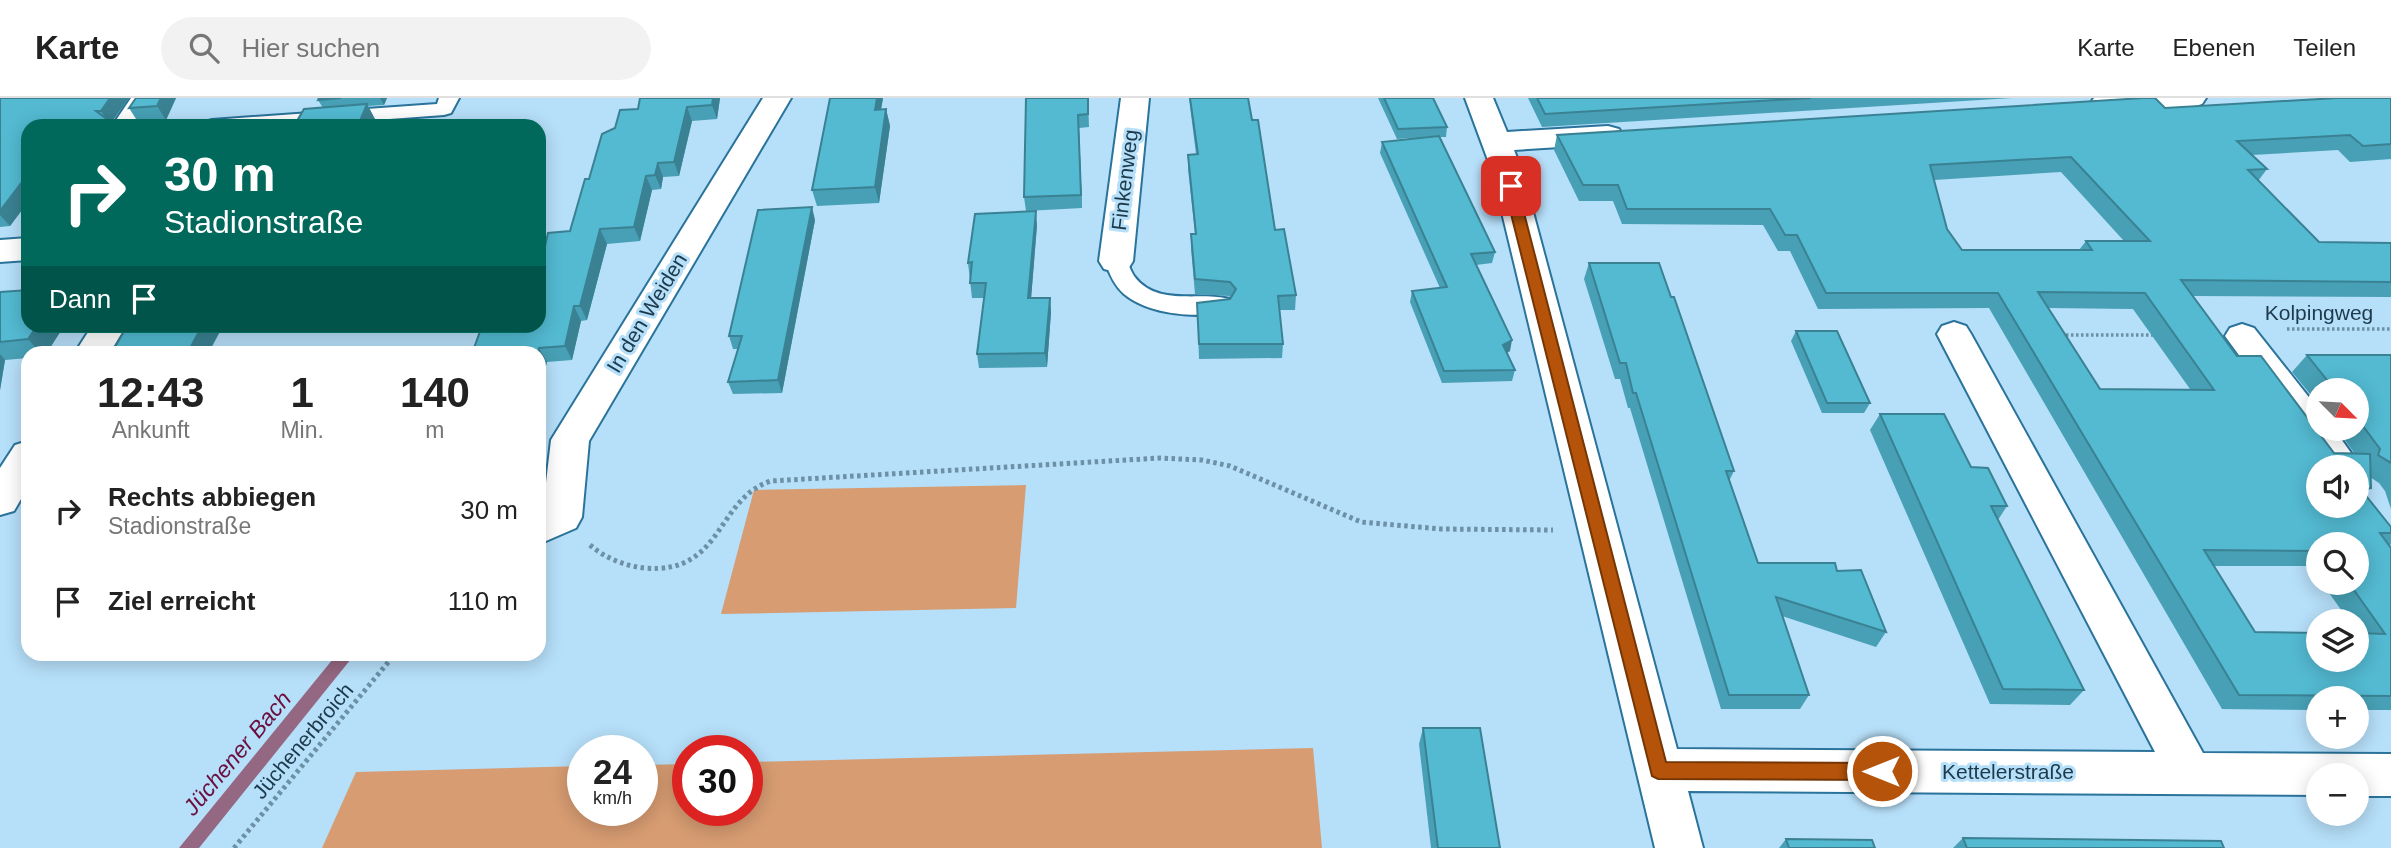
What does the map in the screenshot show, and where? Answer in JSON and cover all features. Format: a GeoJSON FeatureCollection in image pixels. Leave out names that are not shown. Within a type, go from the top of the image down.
{"type":"FeatureCollection","features":[{"type":"Feature","properties":{"kind":"street","name":"In den Weiden"},"geometry":{"type":"LineString","coordinates":[[550,523],[570,440],[777,98]]}},
{"type":"Feature","properties":{"kind":"street","name":"Finkenweg"},"geometry":{"type":"LineString","coordinates":[[1115,261],[1135,98]]}},
{"type":"Feature","properties":{"kind":"street"},"geometry":{"type":"LineString","coordinates":[[1479,98],[1498,142],[1679,848]]}},
{"type":"Feature","properties":{"kind":"street"},"geometry":{"type":"LineString","coordinates":[[2081,105],[2192,98]]}},
{"type":"Feature","properties":{"kind":"street"},"geometry":{"type":"LineString","coordinates":[[1498,142],[1637,133]]}},
{"type":"Feature","properties":{"kind":"street"},"geometry":{"type":"LineString","coordinates":[[0,251],[21,250]]}},
{"type":"Feature","properties":{"kind":"street"},"geometry":{"type":"LineString","coordinates":[[1954,334],[2190,773]]}},
{"type":"Feature","properties":{"kind":"street"},"geometry":{"type":"LineString","coordinates":[[2242,335],[2333,455]]}},
{"type":"Feature","properties":{"kind":"street"},"geometry":{"type":"LineString","coordinates":[[0,500],[21,466]]}},
{"type":"Feature","properties":{"kind":"street","name":"Kettelerstraße"},"geometry":{"type":"LineString","coordinates":[[1658,770],[2391,775]]}},
{"type":"Feature","properties":{"kind":"lane"},"geometry":{"type":"LineString","coordinates":[[127,119],[141,98]]}},
{"type":"Feature","properties":{"kind":"lane"},"geometry":{"type":"LineString","coordinates":[[308,119],[444,109],[449,98]]}},
{"type":"Feature","properties":{"kind":"lane"},"geometry":{"type":"LineString","coordinates":[[1115,261],[1118,273],[1125,282],[1147,298],[1172,305],[1221,305]]}},
{"type":"Feature","properties":{"kind":"path","name":"Kolpingweg"},"geometry":{"type":"LineString","coordinates":[[2242,335],[2254,329],[2391,330]]}},
{"type":"Feature","properties":{"kind":"path"},"geometry":{"type":"LineString","coordinates":[[2050,335],[2160,335]]}},
{"type":"Feature","properties":{"kind":"path"},"geometry":{"type":"LineString","coordinates":[[550,523],[598,553],[622,563],[649,569],[664,568],[686,562],[698,554],[722,529],[741,496],[756,485],[771,481],[1183,458],[1239,469],[1361,522],[1441,529],[1598,530]]}},
{"type":"Feature","properties":{"kind":"path","name":"Jüchenerbroich"},"geometry":{"type":"LineString","coordinates":[[234,848],[389,661]]}},
{"type":"Feature","properties":{"kind":"shaded area"},"geometry":{"type":"Polygon","coordinates":[[[1026,485],[1016,608],[721,614],[754,490],[1026,485]]]}},
{"type":"Feature","properties":{"kind":"shaded area"},"geometry":{"type":"Polygon","coordinates":[[[1313,748],[1322,848],[322,848],[356,772],[567,766],[567,826],[658,826],[658,765],[672,764],[672,826],[763,826],[763,762],[1313,748]]]}},
{"type":"Feature","properties":{"kind":"building"},"geometry":{"type":"Polygon","coordinates":[[[0,98],[110,98],[101,111],[96,111],[107,119],[21,119],[21,183],[0,211],[0,98]]]}},
{"type":"Feature","properties":{"kind":"building"},"geometry":{"type":"Polygon","coordinates":[[[136,98],[161,98],[157,106],[129,108],[136,98]]]}},
{"type":"Feature","properties":{"kind":"building"},"geometry":{"type":"Polygon","coordinates":[[[640,98],[713,98],[712,105],[687,107],[674,162],[658,163],[655,175],[646,176],[634,227],[600,229],[580,306],[574,306],[565,346],[475,346],[479,333],[546,333],[548,233],[570,231],[602,134],[615,128],[620,110],[638,109],[640,98]]]}},
{"type":"Feature","properties":{"kind":"building"},"geometry":{"type":"Polygon","coordinates":[[[830,98],[877,98],[875,110],[886,109],[875,187],[812,190],[830,98]]]}},
{"type":"Feature","properties":{"kind":"building"},"geometry":{"type":"Polygon","coordinates":[[[1026,98],[1088,98],[1088,114],[1078,115],[1081,195],[1024,197],[1026,98]]]}},
{"type":"Feature","properties":{"kind":"building"},"geometry":{"type":"Polygon","coordinates":[[[1190,98],[1248,98],[1252,120],[1258,120],[1275,230],[1284,229],[1296,295],[1278,296],[1283,344],[1199,344],[1197,303],[1230,299],[1236,289],[1230,282],[1195,279],[1191,234],[1196,234],[1188,155],[1198,154],[1190,98]]]}},
{"type":"Feature","properties":{"kind":"building"},"geometry":{"type":"Polygon","coordinates":[[[1384,98],[1433,98],[1447,127],[1398,129],[1384,98]]]}},
{"type":"Feature","properties":{"kind":"building"},"geometry":{"type":"Polygon","coordinates":[[[1537,98],[1811,98],[1545,114],[1537,98]]]}},
{"type":"Feature","properties":{"kind":"building"},"geometry":{"type":"Polygon","coordinates":[[[2143,98],[2155,98],[2165,108],[2337,98],[2391,98],[2391,144],[2363,146],[2350,135],[2237,141],[2267,169],[2248,170],[2319,242],[2391,243],[2391,282],[2181,280],[2237,356],[2261,356],[2306,416],[2306,441],[2325,441],[2334,453],[2370,454],[2369,488],[2369,455],[2306,455],[2306,518],[2369,518],[2369,500],[2391,527],[2391,533],[2380,533],[2391,548],[2391,696],[2369,696],[2369,686],[2306,686],[2306,695],[2239,695],[1998,293],[1826,293],[1797,235],[1785,235],[1770,209],[1627,209],[1618,185],[1583,185],[1557,135],[2143,98]],[[2071,157],[1930,165],[1947,229],[1962,250],[2092,250],[2086,241],[2150,241],[2071,157]],[[2038,292],[2100,389],[2214,390],[2145,293],[2038,292]],[[2306,532],[2306,551],[2204,550],[2255,632],[2306,633],[2306,672],[2369,672],[2369,633],[2385,634],[2357,595],[2369,595],[2369,532],[2306,532]]]}},
{"type":"Feature","properties":{"kind":"building"},"geometry":{"type":"Polygon","coordinates":[[[367,104],[361,119],[298,119],[304,109],[367,104]]]}},
{"type":"Feature","properties":{"kind":"building"},"geometry":{"type":"Polygon","coordinates":[[[1439,136],[1495,252],[1471,254],[1512,340],[1503,345],[1515,370],[1444,371],[1412,291],[1447,287],[1382,142],[1439,136]]]}},
{"type":"Feature","properties":{"kind":"building"},"geometry":{"type":"Polygon","coordinates":[[[812,207],[778,380],[728,382],[742,336],[729,336],[758,210],[812,207]]]}},
{"type":"Feature","properties":{"kind":"building"},"geometry":{"type":"Polygon","coordinates":[[[1036,211],[1028,298],[1050,298],[1045,353],[977,354],[986,283],[970,283],[972,262],[968,263],[975,214],[1036,211]]]}},
{"type":"Feature","properties":{"kind":"building"},"geometry":{"type":"Polygon","coordinates":[[[1589,263],[1659,263],[1671,297],[1674,297],[1734,471],[1726,471],[1758,563],[1835,563],[1837,571],[1861,570],[1886,632],[1776,597],[1809,695],[1729,695],[1636,393],[1633,393],[1626,363],[1620,363],[1589,263]]]}},
{"type":"Feature","properties":{"kind":"building"},"geometry":{"type":"Polygon","coordinates":[[[21,290],[21,333],[32,333],[28,339],[0,342],[0,292],[21,290]]]}},
{"type":"Feature","properties":{"kind":"building"},"geometry":{"type":"Polygon","coordinates":[[[1796,331],[1837,331],[1870,403],[1827,403],[1796,331]]]}},
{"type":"Feature","properties":{"kind":"building"},"geometry":{"type":"Polygon","coordinates":[[[123,333],[198,333],[191,346],[116,346],[123,333]]]}},
{"type":"Feature","properties":{"kind":"building"},"geometry":{"type":"Polygon","coordinates":[[[2307,355],[2391,355],[2391,463],[2378,455],[2380,449],[2370,436],[2370,378],[2325,378],[2307,355]]]}},
{"type":"Feature","properties":{"kind":"building"},"geometry":{"type":"Polygon","coordinates":[[[1880,414],[1944,414],[1971,467],[1988,468],[2007,506],[1991,506],[2084,690],[2003,689],[1880,414]]]}},
{"type":"Feature","properties":{"kind":"building"},"geometry":{"type":"Polygon","coordinates":[[[1423,728],[1480,728],[1500,848],[1438,848],[1423,728]]]}},
{"type":"Feature","properties":{"kind":"building"},"geometry":{"type":"Polygon","coordinates":[[[1963,838],[2221,841],[2224,848],[1967,848],[1963,838]]]}},
{"type":"Feature","properties":{"kind":"building"},"geometry":{"type":"Polygon","coordinates":[[[1786,839],[1872,840],[1875,848],[1789,848],[1786,839]]]}},
{"type":"Feature","properties":{"kind":"waterway","name":"Jüchener Bach"},"geometry":{"type":"LineString","coordinates":[[188,848],[341,661]]}},
{"type":"Feature","properties":{"kind":"route"},"geometry":{"type":"LineString","coordinates":[[1511,186],[1658,770],[1882,771]]}}]}
